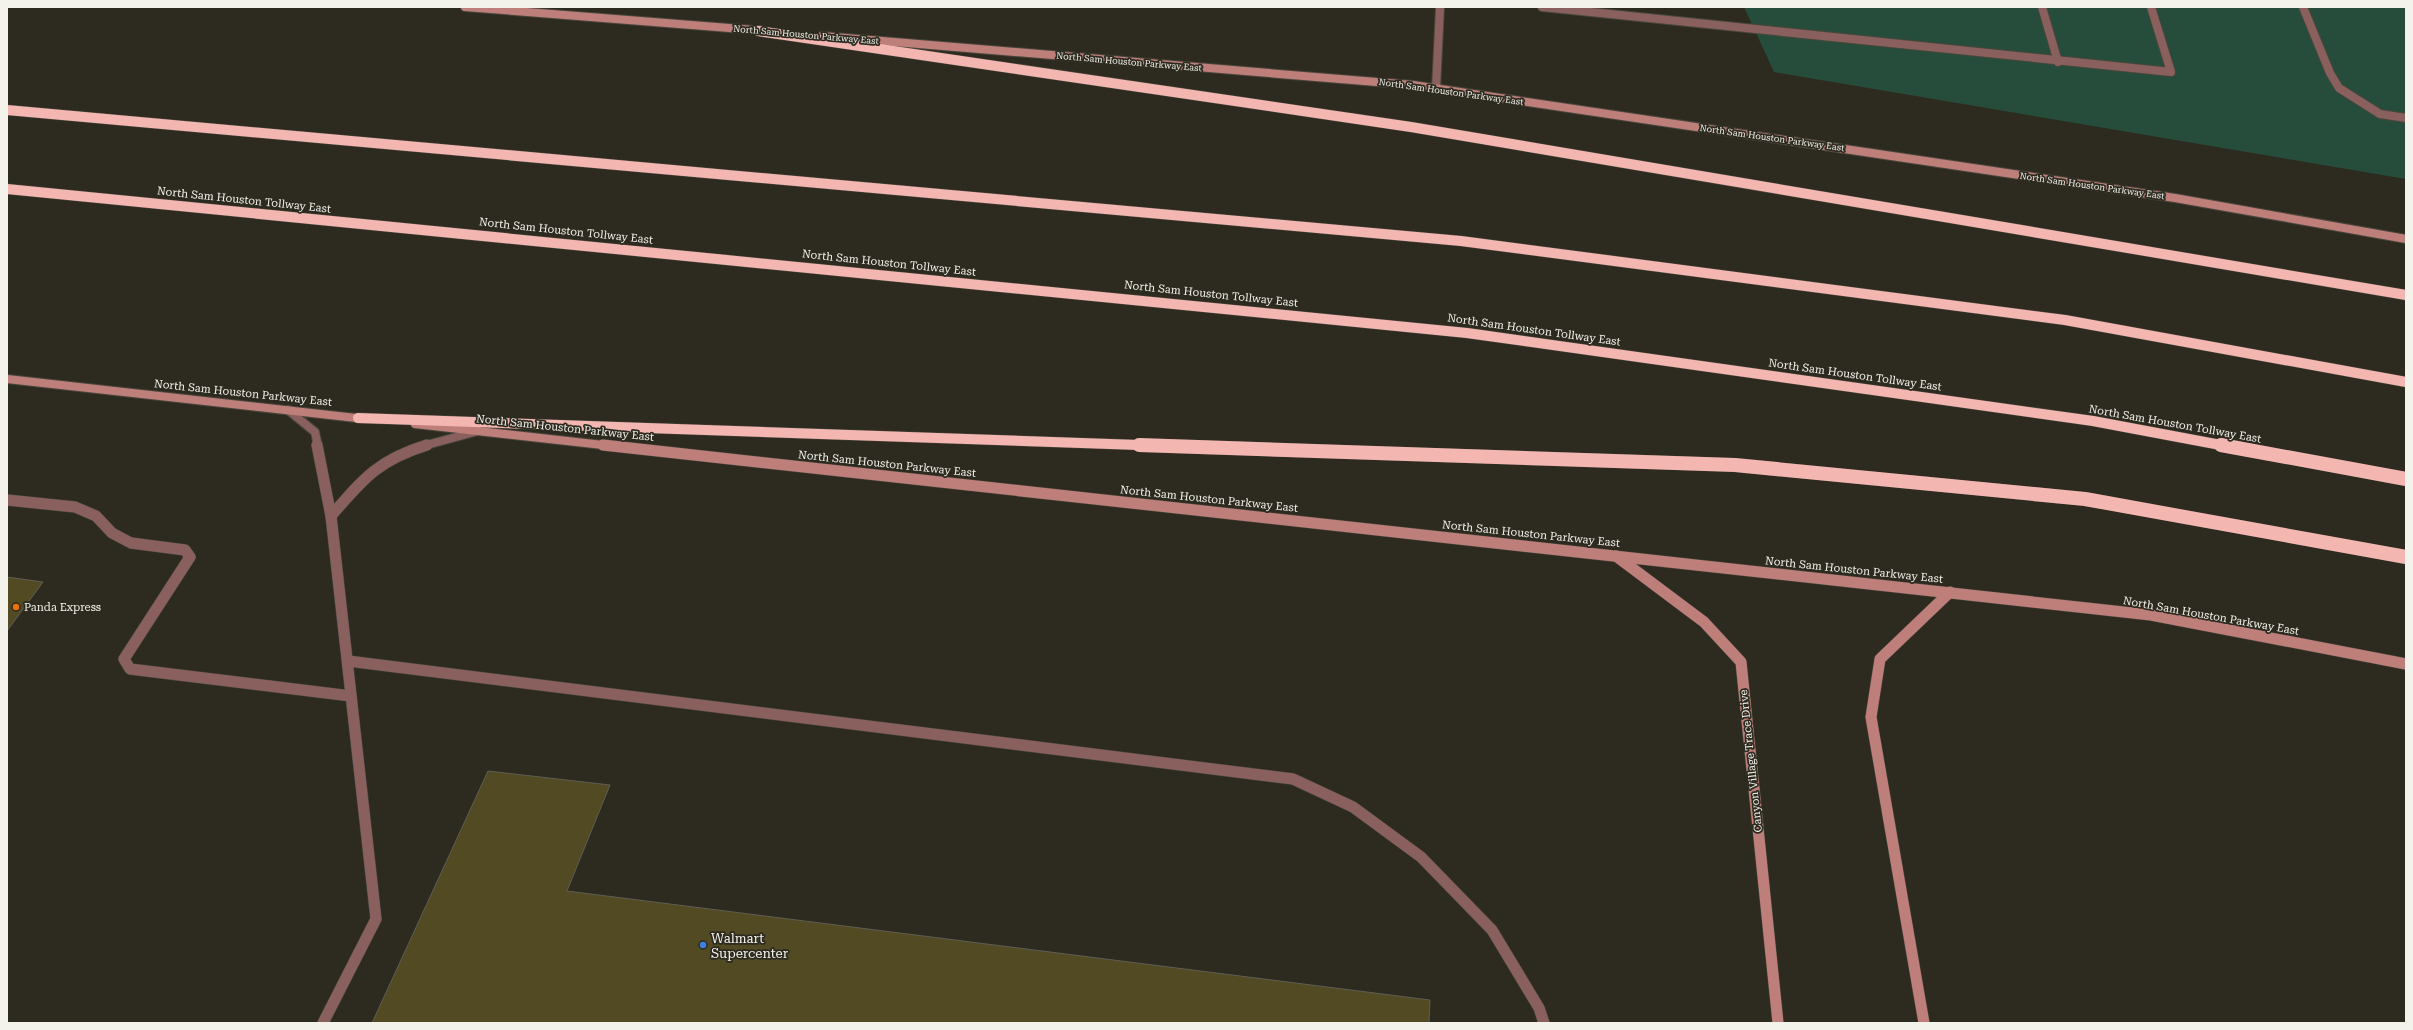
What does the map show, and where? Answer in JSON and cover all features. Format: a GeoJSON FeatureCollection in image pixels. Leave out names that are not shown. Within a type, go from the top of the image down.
{"type":"FeatureCollection","features":[{"type":"Feature","properties":{"kind":"highway"},"geometry":{"type":"LineString","coordinates":[[758,31],[1411,127],[2406,296]]}},
{"type":"Feature","properties":{"kind":"highway"},"geometry":{"type":"LineString","coordinates":[[7,110],[1461,241],[2065,320],[2406,382]]}},
{"type":"Feature","properties":{"kind":"highway","name":"North Sam Houston Tollway East"},"geometry":{"type":"LineString","coordinates":[[7,190],[1467,333],[2093,422],[2406,479]]}},
{"type":"Feature","properties":{"kind":"highway"},"geometry":{"type":"LineString","coordinates":[[358,418],[1735,465],[2085,499],[2406,557]]}},
{"type":"Feature","properties":{"kind":"main road","name":"North Sam Houston Parkway East"},"geometry":{"type":"LineString","coordinates":[[465,7],[1436,89],[2175,198],[2406,239]]}},
{"type":"Feature","properties":{"kind":"main road","name":"North Sam Houston Parkway East"},"geometry":{"type":"LineString","coordinates":[[7,379],[2151,614],[2406,664]]}},
{"type":"Feature","properties":{"kind":"main road","name":"Canyon Village Trace Drive"},"geometry":{"type":"LineString","coordinates":[[1616,556],[1704,622],[1741,662],[1778,1023]]}},
{"type":"Feature","properties":{"kind":"main road"},"geometry":{"type":"LineString","coordinates":[[1924,1023],[1871,717],[1880,659],[1950,592]]}},
{"type":"Feature","properties":{"kind":"lane"},"geometry":{"type":"LineString","coordinates":[[1436,89],[1440,7]]}},
{"type":"Feature","properties":{"kind":"lane"},"geometry":{"type":"LineString","coordinates":[[1542,7],[2058,62],[2170,72],[2151,7]]}},
{"type":"Feature","properties":{"kind":"lane"},"geometry":{"type":"LineString","coordinates":[[2042,7],[2058,62]]}},
{"type":"Feature","properties":{"kind":"lane"},"geometry":{"type":"LineString","coordinates":[[2303,7],[2330,73],[2339,88],[2380,114],[2406,118]]}},
{"type":"Feature","properties":{"kind":"lane"},"geometry":{"type":"LineString","coordinates":[[288,410],[315,432],[332,516],[376,919],[323,1023]]}},
{"type":"Feature","properties":{"kind":"lane"},"geometry":{"type":"LineString","coordinates":[[332,516],[364,479],[384,462],[424,446],[478,431]]}},
{"type":"Feature","properties":{"kind":"lane"},"geometry":{"type":"LineString","coordinates":[[7,500],[75,507],[96,516],[112,533],[131,543],[185,550],[190,557],[124,658],[130,669],[351,696]]}},
{"type":"Feature","properties":{"kind":"lane"},"geometry":{"type":"LineString","coordinates":[[348,661],[1293,778],[1353,807],[1421,857],[1492,930],[1539,1008],[1544,1023]]}},
{"type":"Feature","properties":{"kind":"green space"},"geometry":{"type":"Polygon","coordinates":[[[1744,7],[2406,7],[2406,179],[1774,72],[1744,7]]]}},
{"type":"Feature","properties":{"kind":"building","name":"Panda Express"},"geometry":{"type":"Polygon","coordinates":[[[7,577],[43,582],[7,631],[7,577]]]}},
{"type":"Feature","properties":{"kind":"building","name":"Walmart Supercenter"},"geometry":{"type":"Polygon","coordinates":[[[488,771],[610,785],[567,891],[1430,1000],[1429,1023],[372,1023],[488,771]]]}},
{"type":"Feature","properties":{"kind":"place","name":"Panda Express"},"geometry":{"type":"Point","coordinates":[16,607]}},
{"type":"Feature","properties":{"kind":"place","name":"Walmart Supercenter"},"geometry":{"type":"Point","coordinates":[703,945]}}]}
